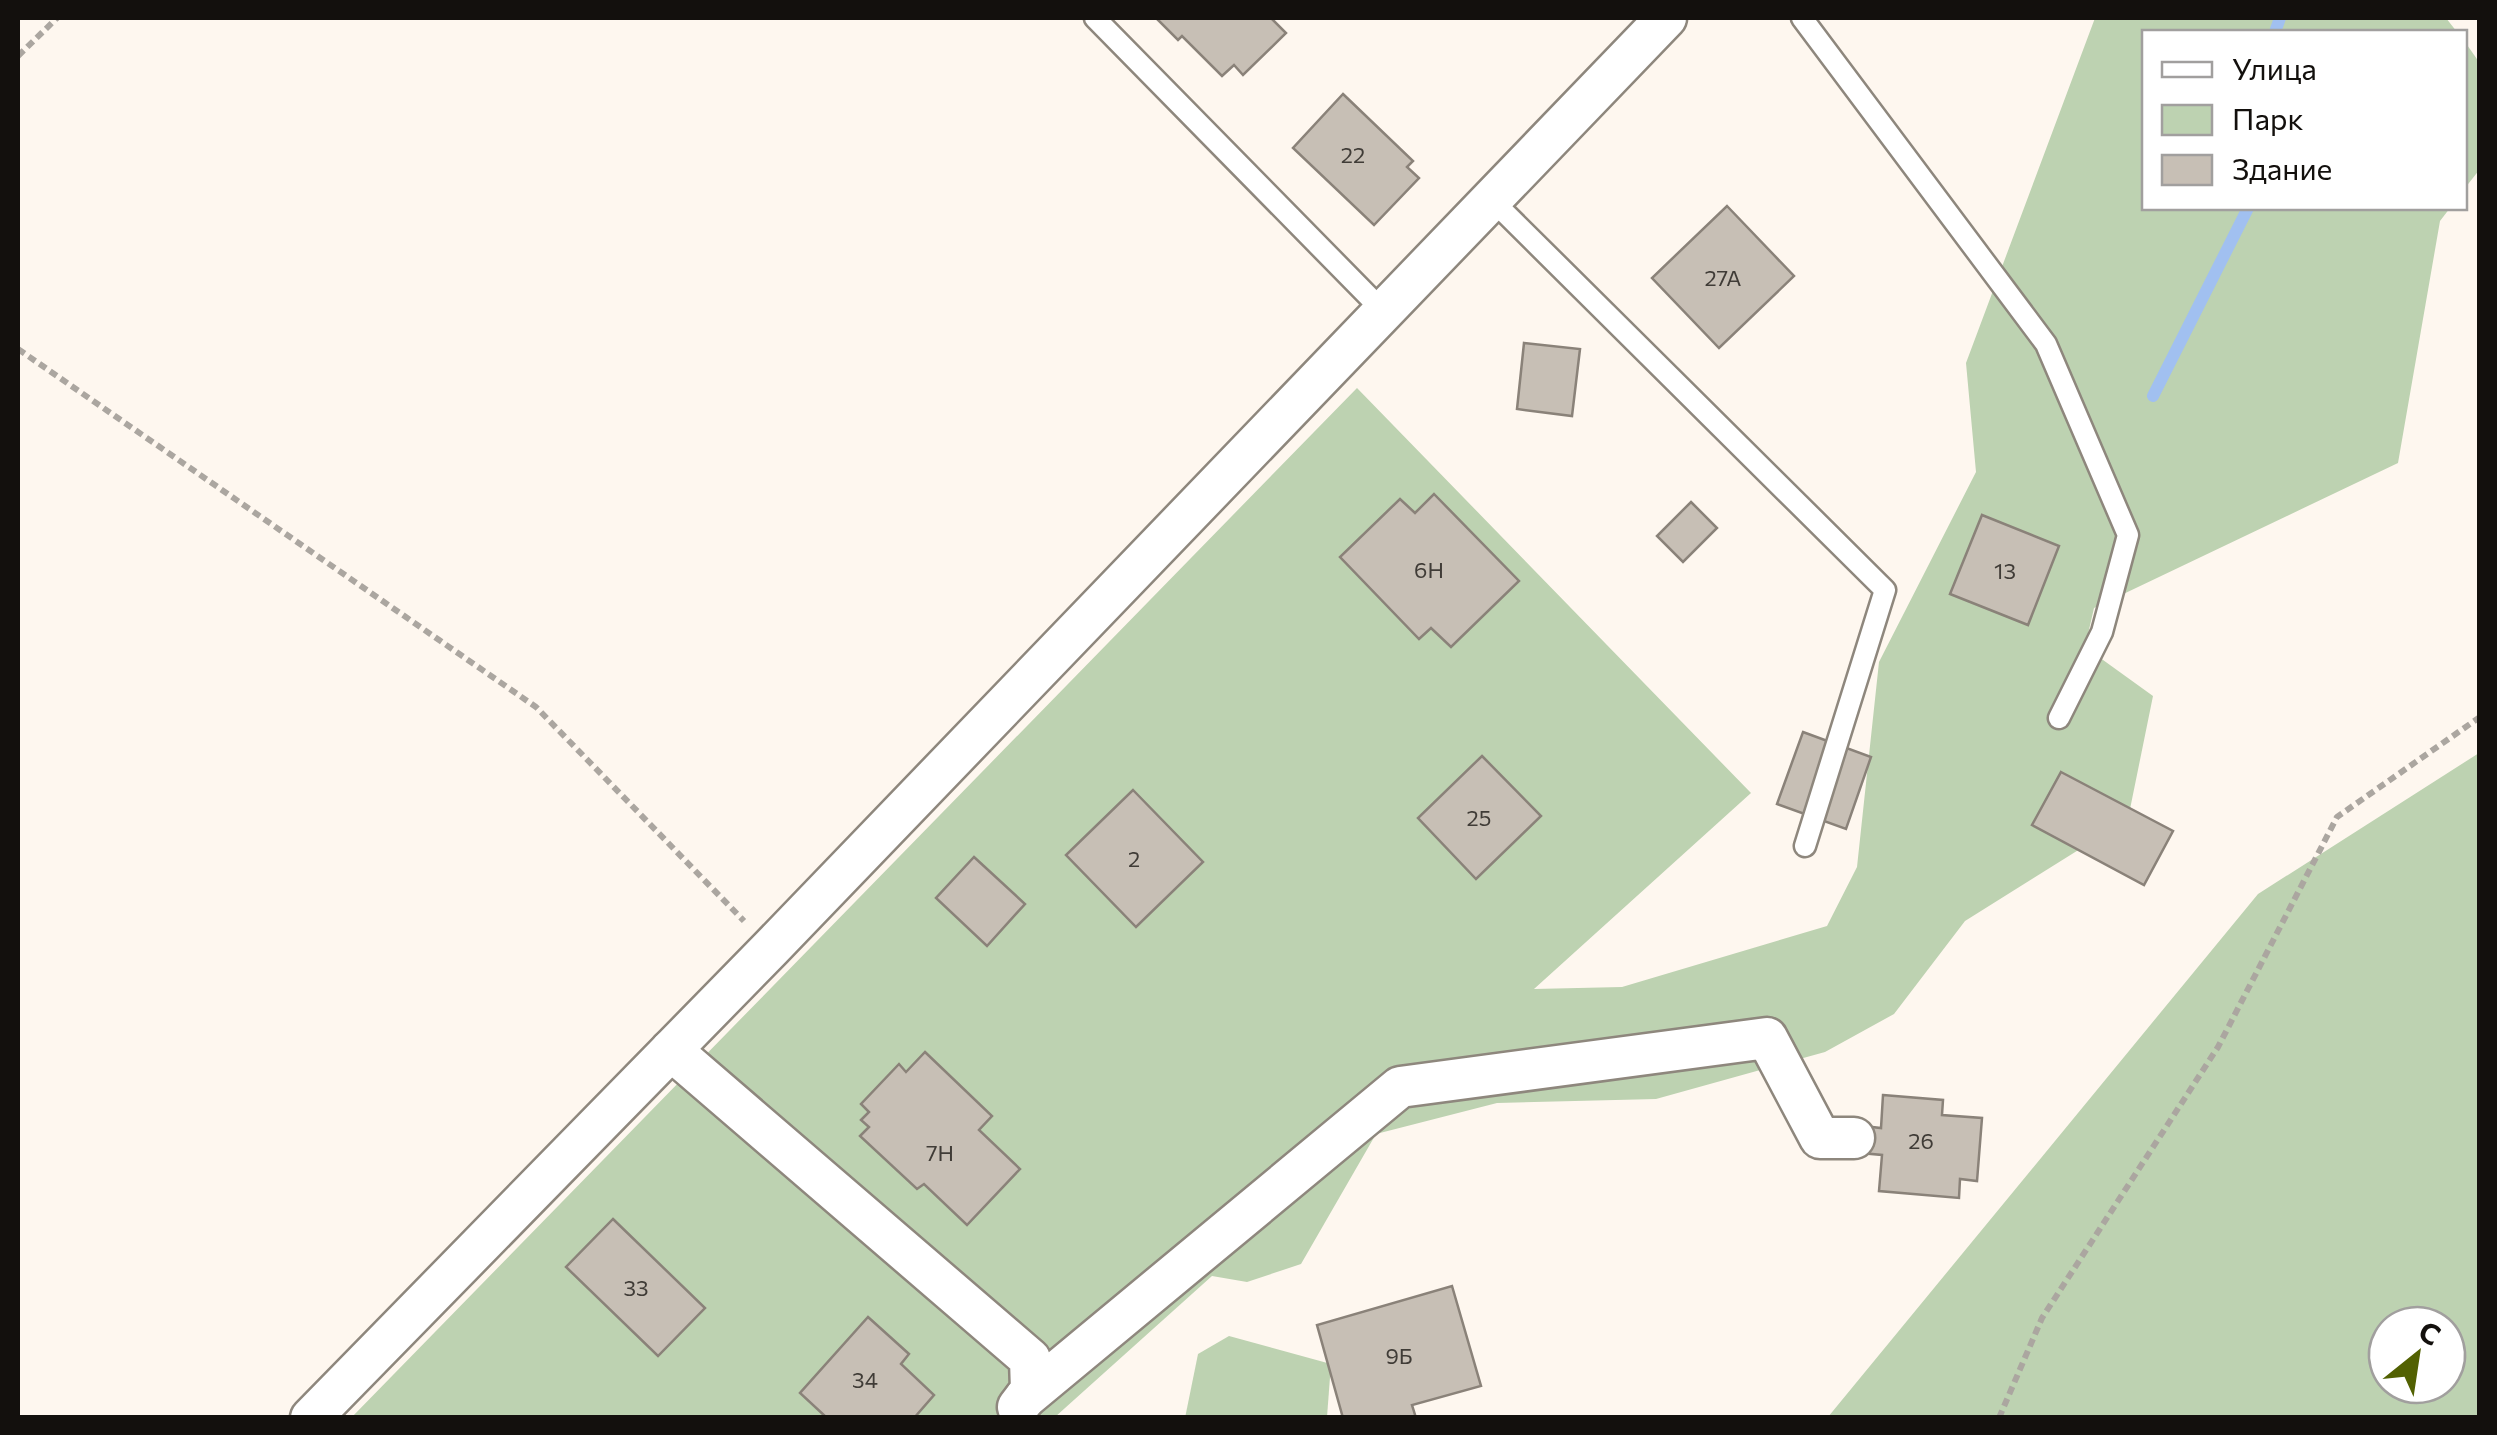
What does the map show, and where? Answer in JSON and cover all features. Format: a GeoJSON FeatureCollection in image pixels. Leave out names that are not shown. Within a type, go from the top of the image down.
{"type":"FeatureCollection","features":[{"type":"Feature","properties":{"kind":"street"},"geometry":{"type":"LineString","coordinates":[[312,1418],[1666,18]]}},
{"type":"Feature","properties":{"kind":"street"},"geometry":{"type":"LineString","coordinates":[[1017,1408],[1400,1087],[1766,1038],[1820,1138],[1854,1138]]}},
{"type":"Feature","properties":{"kind":"street"},"geometry":{"type":"LineString","coordinates":[[671,1050],[1030,1359],[1031,1390],[1017,1408]]}},
{"type":"Feature","properties":{"kind":"lane"},"geometry":{"type":"LineString","coordinates":[[1095,18],[1383,311]]}},
{"type":"Feature","properties":{"kind":"lane"},"geometry":{"type":"LineString","coordinates":[[1802,18],[2046,344],[2128,535],[2102,632],[2059,718]]}},
{"type":"Feature","properties":{"kind":"lane"},"geometry":{"type":"LineString","coordinates":[[1491,199],[1885,590],[1805,846]]}},
{"type":"Feature","properties":{"kind":"path"},"geometry":{"type":"LineString","coordinates":[[18,56],[57,18]]}},
{"type":"Feature","properties":{"kind":"path"},"geometry":{"type":"LineString","coordinates":[[18,349],[536,707],[770,948]]}},
{"type":"Feature","properties":{"kind":"path"},"geometry":{"type":"LineString","coordinates":[[1999,1418],[2042,1318],[2218,1047],[2337,817],[2480,718]]}},
{"type":"Feature","properties":{"kind":"green space"},"geometry":{"type":"Polygon","coordinates":[[[2095,18],[2446,18],[2455,30],[2142,30],[2142,210],[2448,210],[2440,221],[2398,463],[2094,608],[2085,647],[2153,696],[2128,819],[1965,921],[1894,1014],[1825,1052],[1656,1099],[1497,1103],[1376,1134],[1301,1264],[1247,1282],[1212,1276],[1055,1417],[351,1418],[1357,388],[1751,793],[1534,989],[1622,987],[1827,926],[1857,867],[1879,662],[1976,472],[1966,363],[2095,18]]]}},
{"type":"Feature","properties":{"kind":"green space"},"geometry":{"type":"Polygon","coordinates":[[[2467,45],[2479,62],[2480,169],[2467,185],[2467,45]]]}},
{"type":"Feature","properties":{"kind":"green space"},"geometry":{"type":"Polygon","coordinates":[[[2479,753],[2479,1417],[1828,1417],[2258,894],[2479,753]]]}},
{"type":"Feature","properties":{"kind":"green space"},"geometry":{"type":"Polygon","coordinates":[[[1229,1336],[1331,1364],[1327,1417],[1185,1418],[1198,1354],[1229,1336]]]}},
{"type":"Feature","properties":{"kind":"building"},"geometry":{"type":"Polygon","coordinates":[[[1156,18],[1271,18],[1286,33],[1243,75],[1234,65],[1222,76],[1182,36],[1178,40],[1156,18]]]}},
{"type":"Feature","properties":{"kind":"building"},"geometry":{"type":"Polygon","coordinates":[[[1343,94],[1413,161],[1407,167],[1419,178],[1374,225],[1293,148],[1343,94]]]}},
{"type":"Feature","properties":{"kind":"building"},"geometry":{"type":"Polygon","coordinates":[[[1727,206],[1794,276],[1719,348],[1652,278],[1727,206]]]}},
{"type":"Feature","properties":{"kind":"building"},"geometry":{"type":"Polygon","coordinates":[[[1524,343],[1580,349],[1572,416],[1517,409],[1524,343]]]}},
{"type":"Feature","properties":{"kind":"building"},"geometry":{"type":"Polygon","coordinates":[[[1434,494],[1519,581],[1451,647],[1431,628],[1419,639],[1340,557],[1400,499],[1415,513],[1434,494]]]}},
{"type":"Feature","properties":{"kind":"building"},"geometry":{"type":"Polygon","coordinates":[[[1691,502],[1717,528],[1683,562],[1657,536],[1691,502]]]}},
{"type":"Feature","properties":{"kind":"building"},"geometry":{"type":"Polygon","coordinates":[[[1982,515],[2059,546],[2028,625],[1950,594],[1982,515]]]}},
{"type":"Feature","properties":{"kind":"building"},"geometry":{"type":"Polygon","coordinates":[[[1803,732],[1871,757],[1846,829],[1777,804],[1803,732]]]}},
{"type":"Feature","properties":{"kind":"building"},"geometry":{"type":"Polygon","coordinates":[[[1482,756],[1541,816],[1476,879],[1418,818],[1482,756]]]}},
{"type":"Feature","properties":{"kind":"building"},"geometry":{"type":"Polygon","coordinates":[[[2061,772],[2173,831],[2144,885],[2032,825],[2061,772]]]}},
{"type":"Feature","properties":{"kind":"building"},"geometry":{"type":"Polygon","coordinates":[[[1133,790],[1203,862],[1136,927],[1066,855],[1133,790]]]}},
{"type":"Feature","properties":{"kind":"building"},"geometry":{"type":"Polygon","coordinates":[[[974,857],[1025,904],[987,946],[936,898],[974,857]]]}},
{"type":"Feature","properties":{"kind":"building"},"geometry":{"type":"Polygon","coordinates":[[[925,1052],[992,1116],[979,1130],[1020,1169],[967,1225],[924,1184],[917,1189],[860,1136],[869,1127],[861,1120],[869,1112],[861,1104],[899,1064],[906,1072],[925,1052]]]}},
{"type":"Feature","properties":{"kind":"building"},"geometry":{"type":"Polygon","coordinates":[[[1883,1095],[1943,1100],[1942,1115],[1982,1118],[1977,1181],[1960,1179],[1959,1198],[1879,1191],[1882,1155],[1861,1153],[1863,1126],[1881,1128],[1883,1095]]]}},
{"type":"Feature","properties":{"kind":"building"},"geometry":{"type":"Polygon","coordinates":[[[613,1219],[705,1308],[658,1356],[566,1267],[613,1219]]]}},
{"type":"Feature","properties":{"kind":"building"},"geometry":{"type":"Polygon","coordinates":[[[1452,1286],[1481,1386],[1412,1405],[1416,1418],[1343,1418],[1317,1325],[1452,1286]]]}},
{"type":"Feature","properties":{"kind":"building"},"geometry":{"type":"Polygon","coordinates":[[[868,1317],[909,1354],[901,1364],[934,1395],[914,1418],[827,1418],[800,1393],[868,1317]]]}},
{"type":"Feature","properties":{"kind":"waterway"},"geometry":{"type":"LineString","coordinates":[[2276,30],[2280,18]]}},
{"type":"Feature","properties":{"kind":"waterway"},"geometry":{"type":"LineString","coordinates":[[2153,396],[2247,210]]}}]}
